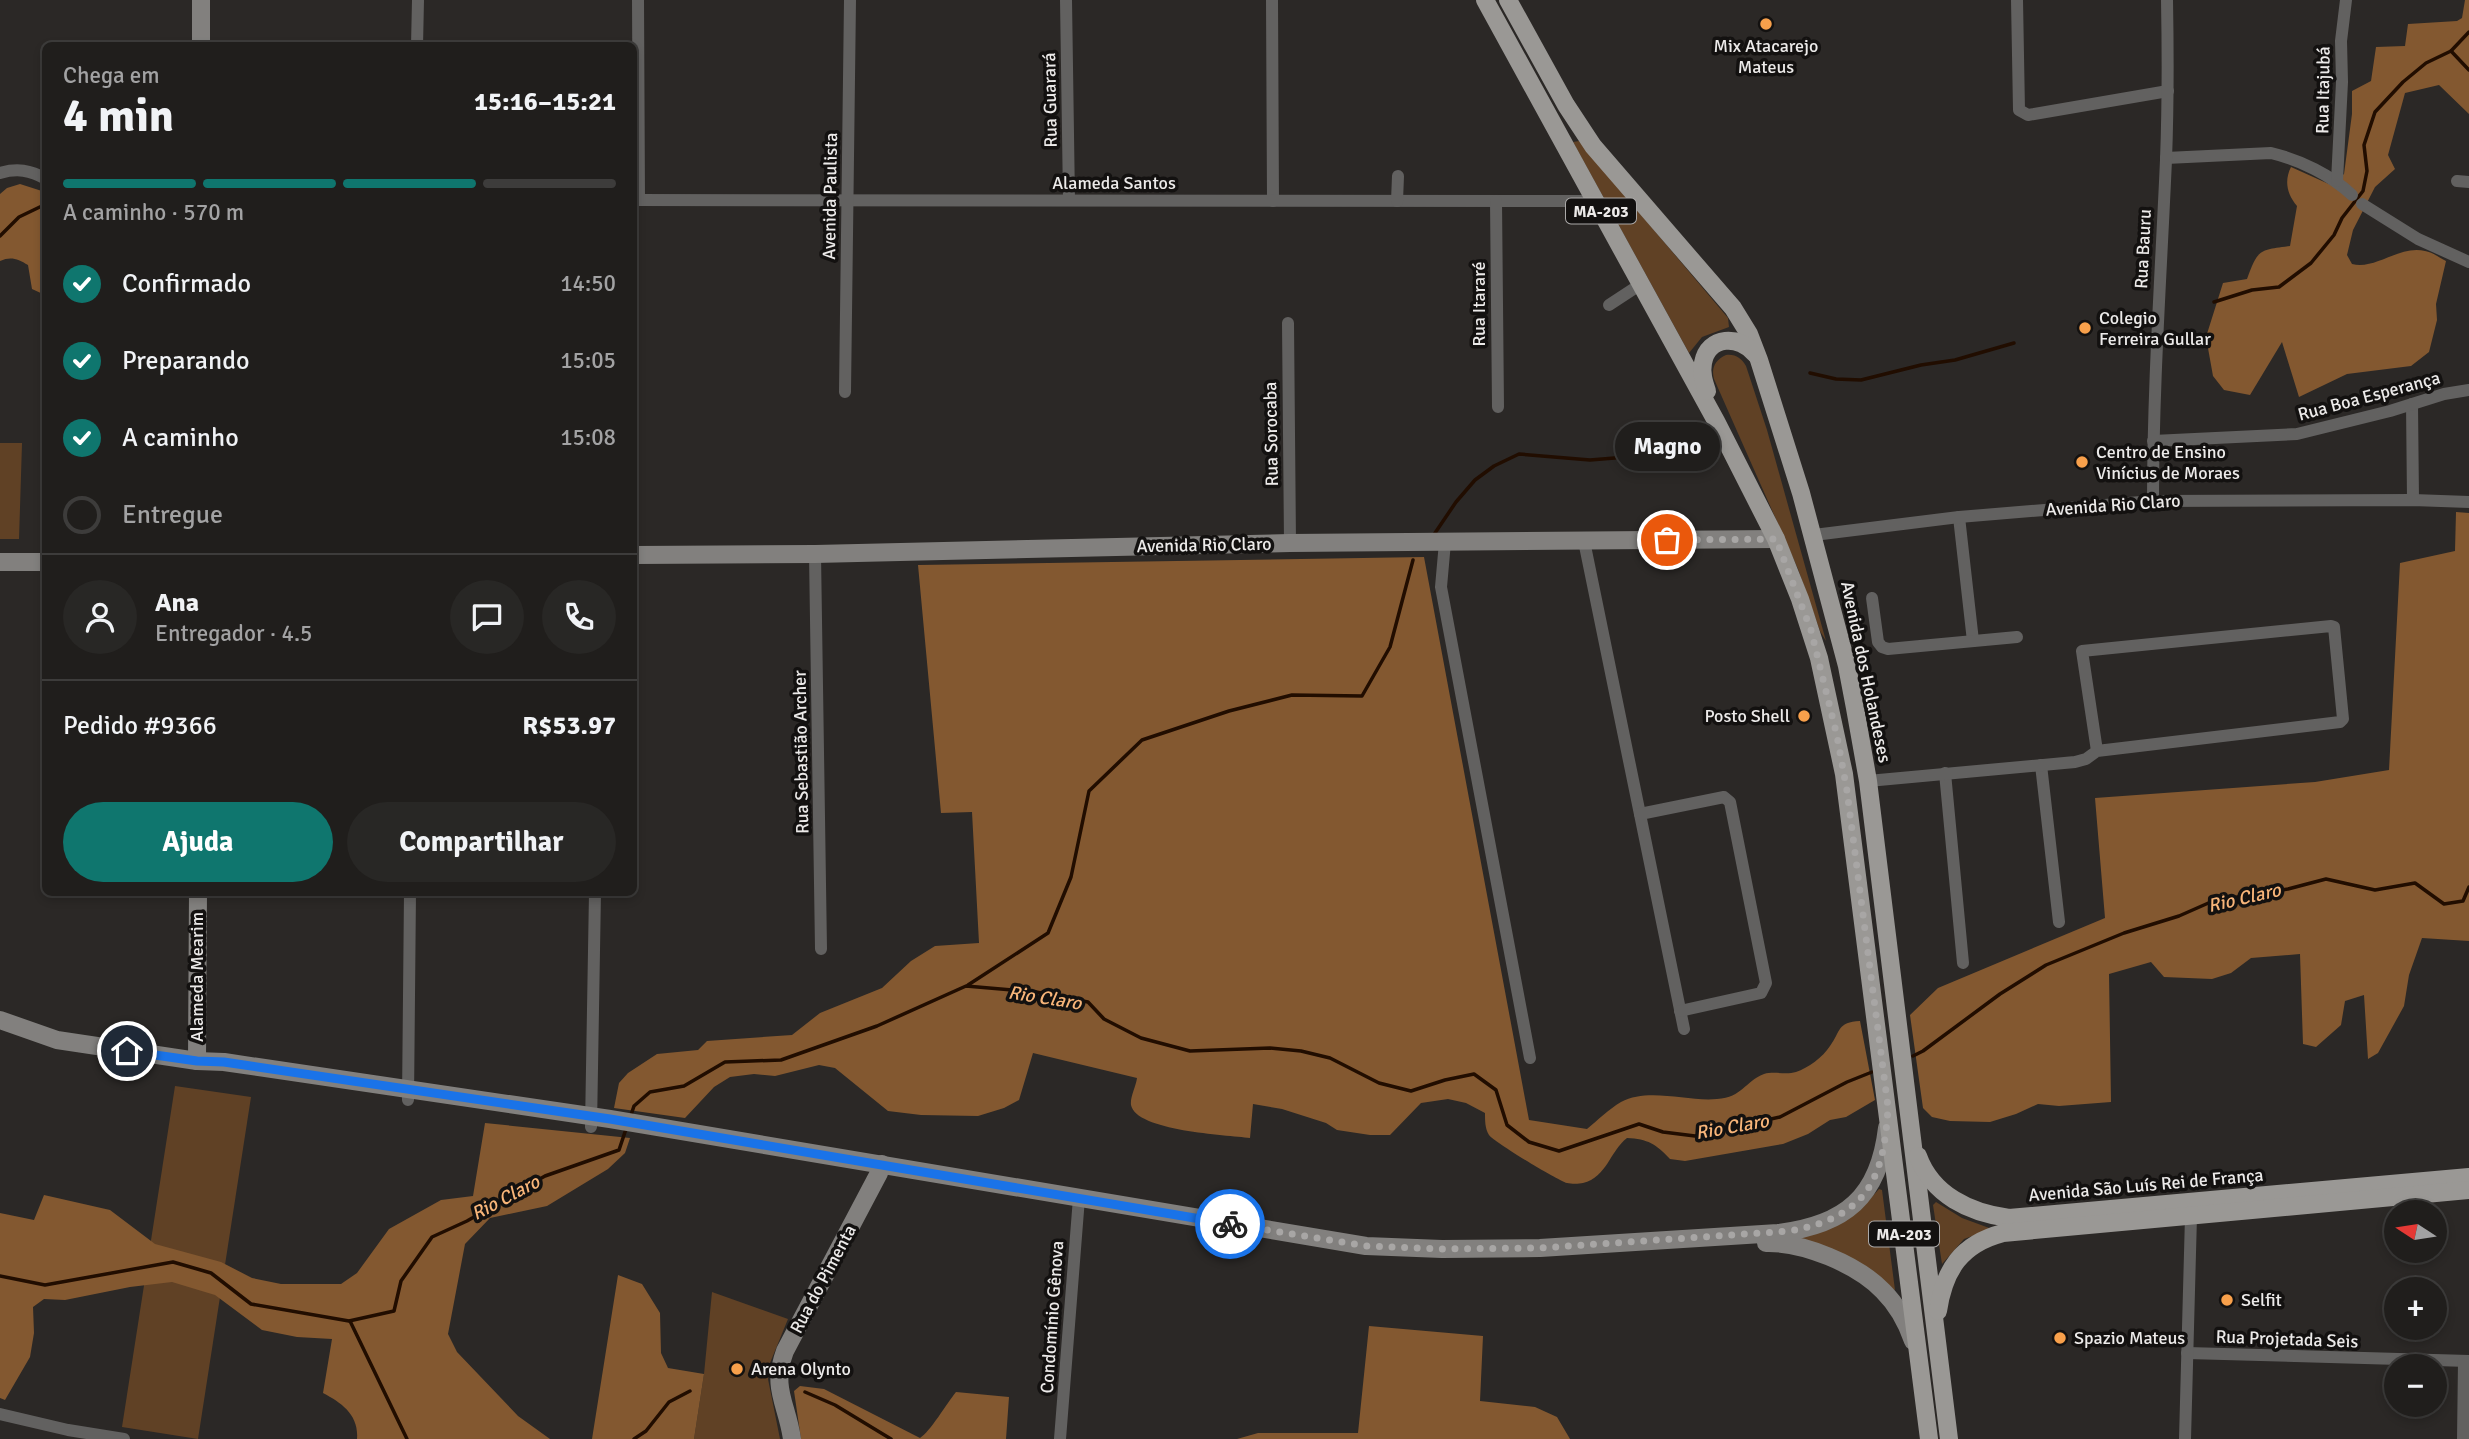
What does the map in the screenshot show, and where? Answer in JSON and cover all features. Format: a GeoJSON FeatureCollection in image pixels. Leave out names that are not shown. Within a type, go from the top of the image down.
{"type":"FeatureCollection","features":[{"type":"Feature","properties":{"kind":"main road"},"geometry":{"type":"LineString","coordinates":[[201,0],[201,42]]}},
{"type":"Feature","properties":{"kind":"main road","name":"MA-203"},"geometry":{"type":"LineString","coordinates":[[1485,0],[1716,421],[1776,539],[1811,630],[1837,736],[1849,808],[1929,1439]]}},
{"type":"Feature","properties":{"kind":"main road","name":"Avenida dos Holandeses"},"geometry":{"type":"LineString","coordinates":[[1508,0],[1566,105],[1593,146],[1733,308],[1749,334],[1814,535],[1847,666],[1868,781],[1949,1439]]}},
{"type":"Feature","properties":{"kind":"main road"},"geometry":{"type":"LineString","coordinates":[[1716,421],[1702,371],[1704,357],[1709,349],[1720,341],[1732,340],[1747,346],[1759,360]]}},
{"type":"Feature","properties":{"kind":"main road","name":"Avenida Rio Claro"},"geometry":{"type":"LineString","coordinates":[[637,555],[815,554],[1290,543],[1776,539]]}},
{"type":"Feature","properties":{"kind":"main road"},"geometry":{"type":"LineString","coordinates":[[0,562],[42,562]]}},
{"type":"Feature","properties":{"kind":"main road","name":"Alameda Mearim"},"geometry":{"type":"LineString","coordinates":[[197,1061],[198,896]]}},
{"type":"Feature","properties":{"kind":"main road"},"geometry":{"type":"LineString","coordinates":[[0,1020],[57,1040],[197,1061],[224,1070],[591,1121],[1078,1202],[1366,1246],[1442,1249],[1540,1248],[1778,1233],[1803,1229],[1828,1222],[1863,1197],[1882,1156],[1888,1107]]}},
{"type":"Feature","properties":{"kind":"main road","name":"Avenida São Luís Rei de França"},"geometry":{"type":"LineString","coordinates":[[1905,1091],[1916,1146],[1923,1168],[1930,1179],[1941,1191],[1959,1203],[1973,1210],[2000,1217],[2028,1217],[2469,1177]]}},
{"type":"Feature","properties":{"kind":"main road","name":"Rua do Pimenta"},"geometry":{"type":"LineString","coordinates":[[792,1439],[779,1390],[780,1364],[881,1169]]}},
{"type":"Feature","properties":{"kind":"main road","name":"Avenida São Luís Rei de França"},"geometry":{"type":"LineString","coordinates":[[1936,1339],[1939,1304],[1948,1274],[1961,1256],[1980,1241],[2003,1233],[2469,1190]]}},
{"type":"Feature","properties":{"kind":"main road"},"geometry":{"type":"LineString","coordinates":[[1078,1202],[1308,1246],[1377,1255],[1539,1258],[1787,1243],[1829,1258],[1864,1276],[1882,1290],[1902,1316],[1920,1361]]}},
{"type":"Feature","properties":{"kind":"street"},"geometry":{"type":"LineString","coordinates":[[417,42],[418,0]]}},
{"type":"Feature","properties":{"kind":"street"},"geometry":{"type":"LineString","coordinates":[[637,100],[638,0]]}},
{"type":"Feature","properties":{"kind":"street","name":"Avenida Paulista"},"geometry":{"type":"LineString","coordinates":[[845,392],[850,0]]}},
{"type":"Feature","properties":{"kind":"street","name":"Rua Guarará"},"geometry":{"type":"LineString","coordinates":[[1066,0],[1069,200]]}},
{"type":"Feature","properties":{"kind":"street"},"geometry":{"type":"LineString","coordinates":[[1272,0],[1273,201]]}},
{"type":"Feature","properties":{"kind":"street"},"geometry":{"type":"LineString","coordinates":[[2017,0],[2019,110],[2022,113],[2028,115],[2168,91]]}},
{"type":"Feature","properties":{"kind":"street","name":"Rua Bauru"},"geometry":{"type":"LineString","coordinates":[[2153,500],[2153,441],[2168,91],[2167,0]]}},
{"type":"Feature","properties":{"kind":"street","name":"Rua Itajubá"},"geometry":{"type":"LineString","coordinates":[[2337,181],[2342,82],[2341,41],[2346,0]]}},
{"type":"Feature","properties":{"kind":"street"},"geometry":{"type":"LineString","coordinates":[[2166,158],[2272,153],[2281,156],[2337,181],[2357,200],[2418,239],[2469,262]]}},
{"type":"Feature","properties":{"kind":"street"},"geometry":{"type":"LineString","coordinates":[[0,173],[25,170],[42,178]]}},
{"type":"Feature","properties":{"kind":"street"},"geometry":{"type":"LineString","coordinates":[[1397,201],[1398,176]]}},
{"type":"Feature","properties":{"kind":"street","name":"Alameda Santos"},"geometry":{"type":"LineString","coordinates":[[637,200],[1595,201]]}},
{"type":"Feature","properties":{"kind":"street","name":"Rua Itararé"},"geometry":{"type":"LineString","coordinates":[[1496,201],[1497,407]]}},
{"type":"Feature","properties":{"kind":"street"},"geometry":{"type":"LineString","coordinates":[[1609,305],[1641,284]]}},
{"type":"Feature","properties":{"kind":"street","name":"Rua Sorocaba"},"geometry":{"type":"LineString","coordinates":[[1287,323],[1290,543]]}},
{"type":"Feature","properties":{"kind":"street","name":"Rua Boa Esperança"},"geometry":{"type":"LineString","coordinates":[[2153,441],[2297,434],[2444,394],[2469,390]]}},
{"type":"Feature","properties":{"kind":"street"},"geometry":{"type":"LineString","coordinates":[[2413,404],[2413,500]]}},
{"type":"Feature","properties":{"kind":"street","name":"Avenida Rio Claro"},"geometry":{"type":"LineString","coordinates":[[1814,535],[1959,517],[2153,500],[2469,502]]}},
{"type":"Feature","properties":{"kind":"street"},"geometry":{"type":"LineString","coordinates":[[1959,517],[1973,641]]}},
{"type":"Feature","properties":{"kind":"street"},"geometry":{"type":"LineString","coordinates":[[1584,541],[1684,1029]]}},
{"type":"Feature","properties":{"kind":"street"},"geometry":{"type":"LineString","coordinates":[[1445,542],[1441,587],[1530,1058]]}},
{"type":"Feature","properties":{"kind":"street","name":"Rua Sebastião Archer"},"geometry":{"type":"LineString","coordinates":[[815,554],[821,949]]}},
{"type":"Feature","properties":{"kind":"street"},"geometry":{"type":"LineString","coordinates":[[1872,598],[1878,642],[1888,649],[2017,637]]}},
{"type":"Feature","properties":{"kind":"street"},"geometry":{"type":"LineString","coordinates":[[1868,781],[2075,762],[2086,759],[2097,751],[2342,721],[2334,627],[2082,651],[2097,751]]}},
{"type":"Feature","properties":{"kind":"street"},"geometry":{"type":"LineString","coordinates":[[2041,765],[2059,922]]}},
{"type":"Feature","properties":{"kind":"street"},"geometry":{"type":"LineString","coordinates":[[1945,773],[1963,963]]}},
{"type":"Feature","properties":{"kind":"street"},"geometry":{"type":"LineString","coordinates":[[1640,814],[1724,797],[1730,802],[1765,989],[1761,993],[1680,1012]]}},
{"type":"Feature","properties":{"kind":"street"},"geometry":{"type":"LineString","coordinates":[[408,1095],[410,896]]}},
{"type":"Feature","properties":{"kind":"street"},"geometry":{"type":"LineString","coordinates":[[591,1121],[595,896]]}},
{"type":"Feature","properties":{"kind":"street","name":"Condomínio Gênova"},"geometry":{"type":"LineString","coordinates":[[1060,1439],[1078,1202]]}},
{"type":"Feature","properties":{"kind":"street"},"geometry":{"type":"LineString","coordinates":[[2185,1439],[2191,1216]]}},
{"type":"Feature","properties":{"kind":"street","name":"Rua Projetada Seis"},"geometry":{"type":"LineString","coordinates":[[2188,1353],[2467,1361]]}},
{"type":"Feature","properties":{"kind":"street"},"geometry":{"type":"LineString","coordinates":[[2463,1439],[2467,1361]]}},
{"type":"Feature","properties":{"kind":"street"},"geometry":{"type":"LineString","coordinates":[[0,1414],[67,1434],[124,1439]]}},
{"type":"Feature","properties":{"kind":"shaded area"},"geometry":{"type":"Polygon","coordinates":[[[2465,0],[2469,0],[2469,114],[2439,85],[2405,93],[2388,155],[2395,169],[2375,187],[2353,230],[2347,255],[2352,264],[2361,265],[2415,250],[2425,251],[2446,261],[2429,352],[2411,366],[2347,374],[2299,397],[2282,342],[2250,395],[2224,390],[2213,376],[2206,337],[2223,283],[2247,279],[2257,256],[2266,250],[2290,246],[2297,206],[2288,187],[2291,167],[2331,185],[2344,174],[2352,114],[2352,91],[2371,81],[2376,47],[2405,46],[2408,24],[2457,21],[2462,18],[2465,0]]]}},
{"type":"Feature","properties":{"kind":"shaded area"},"geometry":{"type":"Polygon","coordinates":[[[1579,141],[1728,318],[1729,327],[1702,337],[1689,353],[1573,142],[1579,141]]]}},
{"type":"Feature","properties":{"kind":"shaded area"},"geometry":{"type":"Polygon","coordinates":[[[20,184],[42,191],[42,294],[32,289],[28,265],[14,259],[0,261],[0,194],[7,188],[20,184]]]}},
{"type":"Feature","properties":{"kind":"shaded area"},"geometry":{"type":"Polygon","coordinates":[[[1726,355],[1738,357],[1746,366],[1767,430],[1826,641],[1798,569],[1714,379],[1715,365],[1726,355]]]}},
{"type":"Feature","properties":{"kind":"shaded area"},"geometry":{"type":"Polygon","coordinates":[[[0,443],[22,443],[19,539],[0,539],[0,443]]]}},
{"type":"Feature","properties":{"kind":"shaded area"},"geometry":{"type":"Polygon","coordinates":[[[2456,512],[2469,513],[2469,941],[2422,938],[2409,975],[2404,1006],[2378,1053],[2368,1059],[2364,995],[2345,1001],[2341,1025],[2316,1047],[2303,1044],[2300,954],[2251,958],[2231,973],[2212,979],[2164,977],[2151,962],[2109,974],[2111,1102],[2059,1106],[2038,1104],[1990,1122],[1950,1121],[1932,1117],[1923,1108],[1910,1015],[1938,988],[2105,918],[2095,798],[2315,782],[2389,770],[2400,563],[2455,551],[2456,512]]]}},
{"type":"Feature","properties":{"kind":"shaded area"},"geometry":{"type":"Polygon","coordinates":[[[1424,557],[1529,1120],[1587,1129],[1621,1102],[1632,1098],[1656,1095],[1726,1098],[1764,1074],[1792,1073],[1805,1068],[1823,1054],[1843,1025],[1860,1021],[1875,1100],[1846,1117],[1830,1120],[1808,1134],[1783,1144],[1685,1161],[1670,1159],[1646,1141],[1627,1138],[1598,1175],[1591,1180],[1575,1184],[1551,1175],[1493,1139],[1485,1124],[1485,1113],[1466,1103],[1448,1099],[1421,1103],[1390,1135],[1337,1130],[1326,1123],[1282,1109],[1253,1104],[1250,1138],[1203,1133],[1165,1126],[1148,1121],[1137,1114],[1131,1102],[1137,1078],[1033,1053],[1019,1100],[978,1116],[921,1115],[888,1111],[835,1068],[819,1065],[775,1076],[754,1074],[730,1077],[714,1087],[685,1118],[614,1108],[619,1083],[628,1073],[657,1054],[698,1050],[707,1041],[792,1035],[820,1013],[882,988],[911,961],[935,946],[979,943],[972,812],[941,813],[918,565],[1424,557]]]}},
{"type":"Feature","properties":{"kind":"shaded area"},"geometry":{"type":"Polygon","coordinates":[[[175,1086],[251,1097],[198,1439],[122,1427],[175,1086]]]}},
{"type":"Feature","properties":{"kind":"shaded area"},"geometry":{"type":"Polygon","coordinates":[[[485,1123],[630,1138],[625,1153],[608,1169],[547,1206],[490,1218],[465,1244],[448,1334],[457,1352],[518,1416],[550,1439],[357,1439],[355,1423],[348,1411],[323,1393],[332,1339],[297,1337],[262,1330],[215,1295],[172,1282],[65,1300],[44,1299],[33,1307],[34,1333],[30,1357],[5,1400],[0,1398],[0,1213],[34,1220],[44,1195],[110,1210],[155,1244],[221,1262],[252,1278],[281,1284],[341,1284],[357,1273],[389,1229],[441,1200],[473,1196],[485,1123]]]}},
{"type":"Feature","properties":{"kind":"shaded area"},"geometry":{"type":"Polygon","coordinates":[[[1879,1189],[1882,1190],[1895,1290],[1796,1239],[1870,1199],[1879,1189]]]}},
{"type":"Feature","properties":{"kind":"shaded area"},"geometry":{"type":"Polygon","coordinates":[[[1936,1202],[1962,1218],[1992,1229],[1964,1239],[1942,1264],[1933,1205],[1936,1202]]]}},
{"type":"Feature","properties":{"kind":"shaded area"},"geometry":{"type":"Polygon","coordinates":[[[618,1275],[642,1284],[660,1313],[661,1353],[668,1368],[704,1374],[694,1439],[592,1439],[618,1275]]]}},
{"type":"Feature","properties":{"kind":"shaded area","name":"Arena Olynto"},"geometry":{"type":"Polygon","coordinates":[[[712,1292],[788,1319],[770,1363],[768,1379],[780,1439],[694,1439],[712,1292]]]}},
{"type":"Feature","properties":{"kind":"shaded area"},"geometry":{"type":"Polygon","coordinates":[[[1369,1326],[1483,1336],[1480,1401],[1535,1407],[1557,1417],[1570,1439],[1237,1439],[1258,1433],[1358,1433],[1369,1326]]]}},
{"type":"Feature","properties":{"kind":"shaded area"},"geometry":{"type":"Polygon","coordinates":[[[800,1386],[824,1389],[920,1438],[956,1392],[1009,1397],[1006,1439],[801,1439],[794,1391],[800,1386]]]}},
{"type":"Feature","properties":{"kind":"waterway"},"geometry":{"type":"LineString","coordinates":[[2214,302],[2252,290],[2279,287],[2311,263],[2334,235],[2342,218],[2363,191],[2367,171],[2364,145],[2375,112],[2403,82],[2426,63],[2451,51],[2469,32]]}},
{"type":"Feature","properties":{"kind":"waterway"},"geometry":{"type":"LineString","coordinates":[[2451,51],[2469,70]]}},
{"type":"Feature","properties":{"kind":"waterway"},"geometry":{"type":"LineString","coordinates":[[0,236],[19,217],[42,206]]}},
{"type":"Feature","properties":{"kind":"waterway"},"geometry":{"type":"LineString","coordinates":[[1810,373],[1836,379],[1861,380],[1921,365],[1955,360],[2014,343]]}},
{"type":"Feature","properties":{"kind":"waterway"},"geometry":{"type":"LineString","coordinates":[[1435,533],[1475,480],[1494,466],[1519,454],[1590,460],[1627,457],[1649,449],[1664,436],[1697,428]]}},
{"type":"Feature","properties":{"kind":"waterway"},"geometry":{"type":"LineString","coordinates":[[968,985],[1048,933],[1071,877],[1089,791],[1142,740],[1229,711],[1292,695],[1362,696],[1390,647],[1413,560]]}},
{"type":"Feature","properties":{"kind":"waterway","name":"Rio Claro"},"geometry":{"type":"LineString","coordinates":[[1913,1056],[2046,965],[2213,901],[2288,889],[2326,879],[2375,890],[2415,883],[2444,904],[2463,901],[2469,887]]}},
{"type":"Feature","properties":{"kind":"waterway","name":"Rio Claro"},"geometry":{"type":"LineString","coordinates":[[631,1115],[634,1106],[650,1092],[684,1086],[725,1062],[781,1060],[877,1026],[966,986],[1036,992],[1088,1002],[1104,1019],[1141,1038],[1190,1051],[1270,1048],[1301,1051],[1330,1058],[1379,1083],[1411,1091],[1474,1074],[1496,1090],[1507,1125],[1529,1142],[1559,1151],[1639,1124],[1663,1132],[1695,1136],[1780,1117],[1872,1072]]}},
{"type":"Feature","properties":{"kind":"waterway","name":"Rio Claro"},"geometry":{"type":"LineString","coordinates":[[0,1276],[45,1285],[173,1262],[211,1273],[251,1304],[349,1321],[394,1311],[401,1281],[432,1237],[467,1221],[545,1176],[619,1150],[627,1126]]}},
{"type":"Feature","properties":{"kind":"waterway","name":"Rio Claro"},"geometry":{"type":"LineString","coordinates":[[350,1321],[407,1439]]}},
{"type":"Feature","properties":{"kind":"waterway","name":"Rio Claro"},"geometry":{"type":"LineString","coordinates":[[634,1439],[646,1431],[669,1402],[690,1391]]}},
{"type":"Feature","properties":{"kind":"waterway"},"geometry":{"type":"LineString","coordinates":[[805,1392],[835,1405],[891,1439]]}},
{"type":"Feature","properties":{"kind":"way so far"},"geometry":{"type":"LineString","coordinates":[[1230,1224],[1366,1246],[1442,1249],[1540,1248],[1790,1231],[1828,1222],[1857,1203],[1867,1191],[1882,1156],[1888,1107],[1844,774],[1826,684],[1811,630],[1776,539],[1667,540]]}},
{"type":"Feature","properties":{"kind":"place","name":"Mix Atacarejo Mateus"},"geometry":{"type":"Point","coordinates":[1766,24]}},
{"type":"Feature","properties":{"kind":"place","name":"Colegio Ferreira Gullar"},"geometry":{"type":"Point","coordinates":[2085,328]}},
{"type":"Feature","properties":{"kind":"place","name":"Centro de Ensino Vinícius de Moraes"},"geometry":{"type":"Point","coordinates":[2082,462]}},
{"type":"Feature","properties":{"kind":"place","name":"Magno"},"geometry":{"type":"Point","coordinates":[1667,540]}},
{"type":"Feature","properties":{"kind":"place","name":"Posto Shell"},"geometry":{"type":"Point","coordinates":[1804,716]}},
{"type":"Feature","properties":{"kind":"place","name":"Selfit"},"geometry":{"type":"Point","coordinates":[2227,1300]}},
{"type":"Feature","properties":{"kind":"place","name":"Spazio Mateus"},"geometry":{"type":"Point","coordinates":[2060,1338]}},
{"type":"Feature","properties":{"kind":"place","name":"Arena Olynto"},"geometry":{"type":"Point","coordinates":[737,1369]}},
{"type":"Feature","properties":{"kind":"route"},"geometry":{"type":"LineString","coordinates":[[127,1051],[224,1062],[591,1116],[1230,1224]]}}]}
